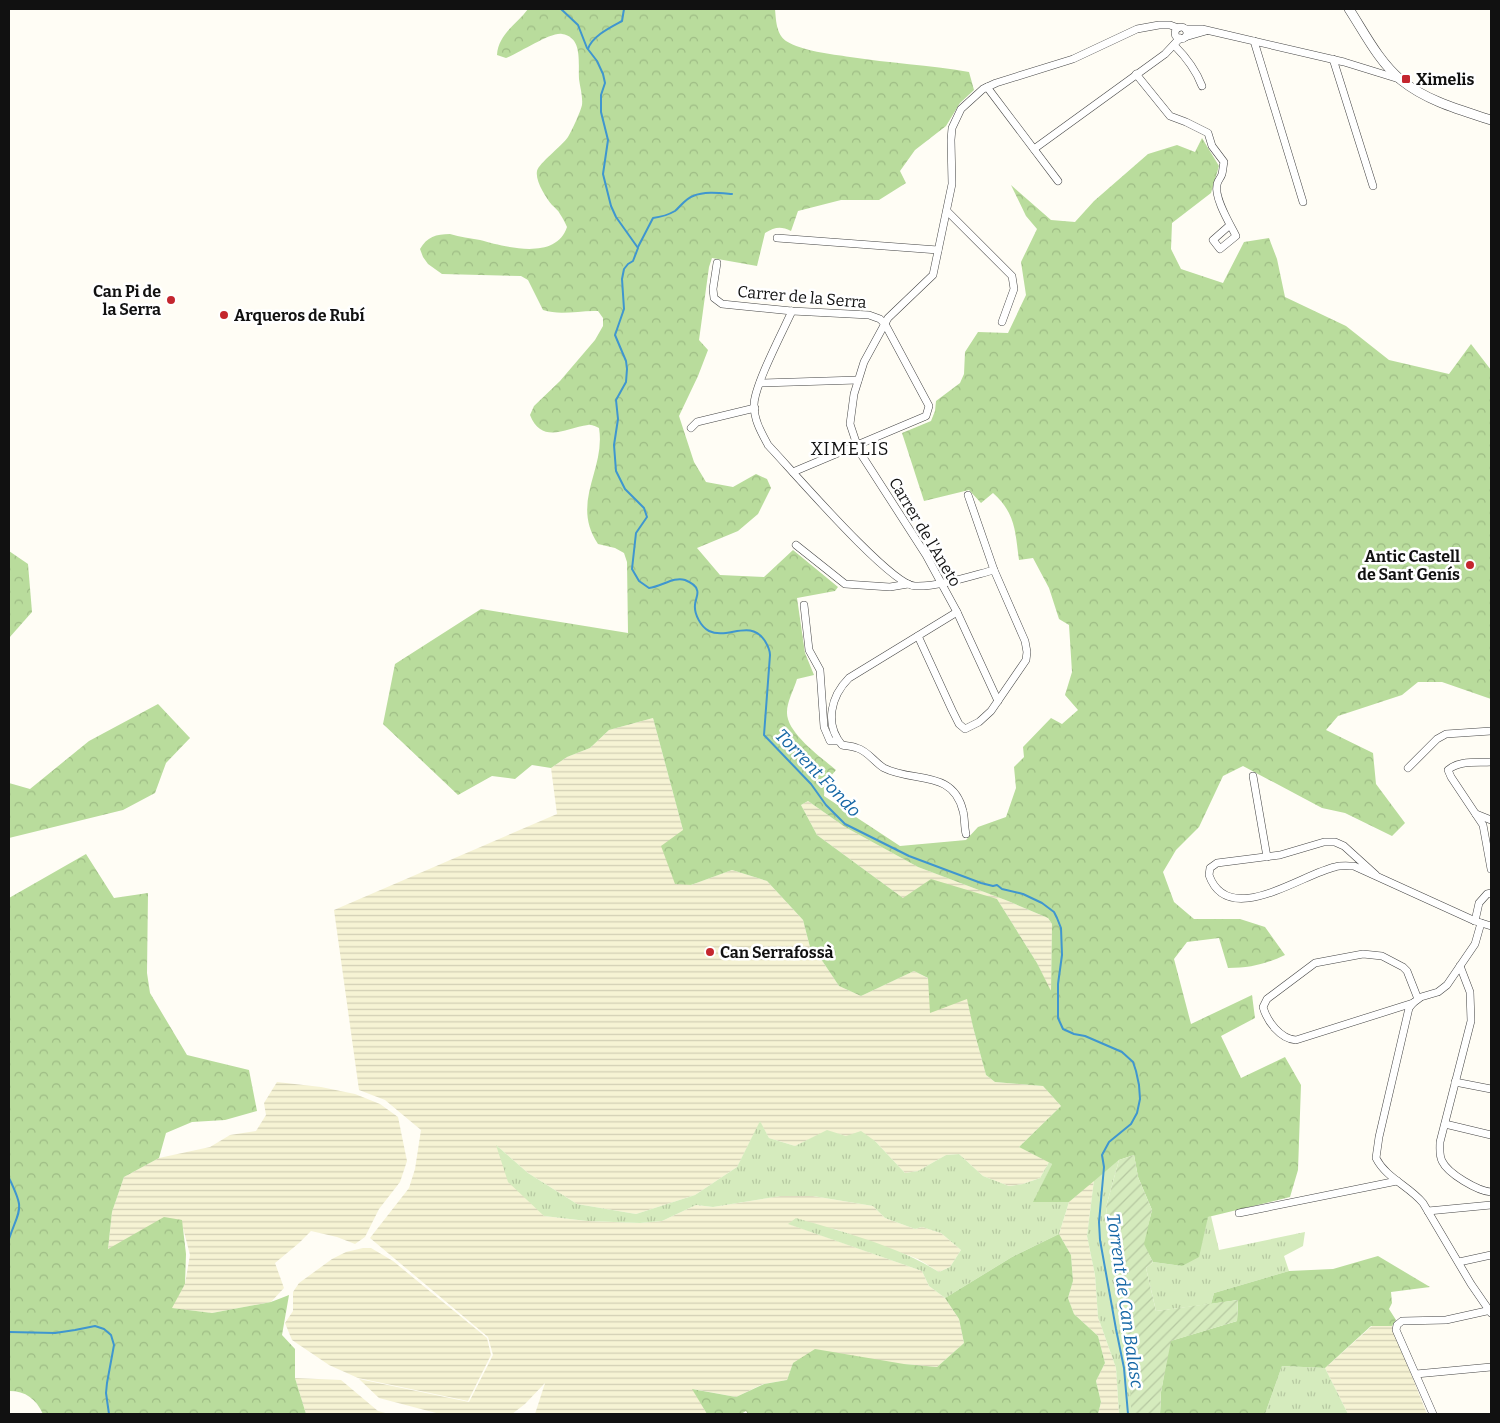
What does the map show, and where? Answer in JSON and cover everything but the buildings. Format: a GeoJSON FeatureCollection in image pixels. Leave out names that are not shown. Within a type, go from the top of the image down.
{"type":"FeatureCollection","features":[{"type":"Feature","properties":{"kind":"street"},"geometry":{"type":"LineString","coordinates":[[1349,9],[1376,50],[1401,80]]}},
{"type":"Feature","properties":{"kind":"street"},"geometry":{"type":"LineString","coordinates":[[1058,181],[987,87],[1073,59],[1136,29],[1163,25],[1179,34],[1207,31]]}},
{"type":"Feature","properties":{"kind":"street"},"geometry":{"type":"LineString","coordinates":[[1179,34],[1187,32],[1186,28],[1207,31],[1333,60],[1401,80],[1444,105],[1491,120]]}},
{"type":"Feature","properties":{"kind":"street"},"geometry":{"type":"LineString","coordinates":[[1034,148],[1165,54],[1174,45],[1179,34]]}},
{"type":"Feature","properties":{"kind":"street"},"geometry":{"type":"LineString","coordinates":[[1254,41],[1303,202]]}},
{"type":"Feature","properties":{"kind":"street"},"geometry":{"type":"LineString","coordinates":[[1174,45],[1184,55],[1198,75],[1202,86]]}},
{"type":"Feature","properties":{"kind":"street"},"geometry":{"type":"LineString","coordinates":[[1333,60],[1373,186]]}},
{"type":"Feature","properties":{"kind":"street"},"geometry":{"type":"LineString","coordinates":[[1136,74],[1170,116],[1208,133],[1212,146],[1224,162],[1222,174],[1216,186],[1222,211],[1230,224]]}},
{"type":"Feature","properties":{"kind":"street","name":"Carrer de l'Aneto"},"geometry":{"type":"LineString","coordinates":[[987,87],[961,109],[952,128],[952,184],[933,275],[888,318],[864,362],[854,394],[850,424],[857,446],[941,582],[998,701]]}},
{"type":"Feature","properties":{"kind":"street"},"geometry":{"type":"LineString","coordinates":[[947,211],[1012,276],[1014,289],[1002,322]]}},
{"type":"Feature","properties":{"kind":"street"},"geometry":{"type":"LineString","coordinates":[[776,238],[938,250]]}},
{"type":"Feature","properties":{"kind":"street","name":"Carrer de la Serra"},"geometry":{"type":"LineString","coordinates":[[717,263],[713,289],[714,298],[722,304],[869,316],[880,319],[885,324],[929,406],[928,411],[926,416],[857,446]]}},
{"type":"Feature","properties":{"kind":"street"},"geometry":{"type":"LineString","coordinates":[[792,311],[760,382],[754,402],[755,416],[760,431],[768,445],[870,555],[911,585]]}},
{"type":"Feature","properties":{"kind":"street"},"geometry":{"type":"LineString","coordinates":[[760,382],[858,380]]}},
{"type":"Feature","properties":{"kind":"street"},"geometry":{"type":"LineString","coordinates":[[691,428],[697,422],[755,408]]}},
{"type":"Feature","properties":{"kind":"street"},"geometry":{"type":"LineString","coordinates":[[793,472],[857,446]]}},
{"type":"Feature","properties":{"kind":"street"},"geometry":{"type":"LineString","coordinates":[[918,636],[959,724],[965,729],[979,722],[991,711],[1026,660],[1028,652],[1025,641],[994,570],[968,495]]}},
{"type":"Feature","properties":{"kind":"street"},"geometry":{"type":"LineString","coordinates":[[796,545],[845,584],[890,587],[941,582],[994,570]]}},
{"type":"Feature","properties":{"kind":"street"},"geometry":{"type":"LineString","coordinates":[[804,605],[809,650],[820,670],[824,727],[830,740],[838,740]]}},
{"type":"Feature","properties":{"kind":"street"},"geometry":{"type":"LineString","coordinates":[[957,612],[848,678],[839,688],[832,704],[832,726],[842,745],[858,748],[883,768],[896,773],[942,782],[958,798],[964,812],[963,822],[966,834]]}},
{"type":"Feature","properties":{"kind":"street"},"geometry":{"type":"LineString","coordinates":[[1408,768],[1437,739],[1446,734],[1491,731]]}},
{"type":"Feature","properties":{"kind":"street"},"geometry":{"type":"LineString","coordinates":[[1491,762],[1461,764],[1452,766],[1448,770],[1483,825],[1491,869]]}},
{"type":"Feature","properties":{"kind":"street"},"geometry":{"type":"LineString","coordinates":[[1253,776],[1267,857]]}},
{"type":"Feature","properties":{"kind":"street"},"geometry":{"type":"LineString","coordinates":[[1476,814],[1491,820]]}},
{"type":"Feature","properties":{"kind":"street"},"geometry":{"type":"LineString","coordinates":[[1485,836],[1488,830],[1491,830]]}},
{"type":"Feature","properties":{"kind":"street"},"geometry":{"type":"LineString","coordinates":[[1376,875],[1344,846],[1335,842],[1324,842],[1267,857],[1217,863],[1210,868],[1209,875],[1211,883],[1217,891],[1227,897],[1241,898],[1265,895],[1334,867],[1354,866],[1478,922],[1491,926]]}},
{"type":"Feature","properties":{"kind":"street"},"geometry":{"type":"LineString","coordinates":[[1433,1414],[1396,1330],[1397,1325],[1402,1322],[1446,1320],[1491,1311],[1417,1196],[1387,1174],[1376,1158],[1379,1137],[1407,1018],[1415,1001],[1407,971],[1382,956],[1363,954],[1315,963],[1267,999],[1263,1007],[1264,1014],[1284,1038],[1296,1040],[1415,1001],[1438,992],[1447,985],[1476,944],[1480,903],[1487,894],[1491,894]]}},
{"type":"Feature","properties":{"kind":"street"},"geometry":{"type":"LineString","coordinates":[[1460,966],[1470,992],[1472,1008],[1440,1142],[1440,1153],[1443,1163],[1450,1171],[1472,1186],[1484,1192],[1491,1192]]}},
{"type":"Feature","properties":{"kind":"street"},"geometry":{"type":"LineString","coordinates":[[1455,1082],[1491,1089]]}},
{"type":"Feature","properties":{"kind":"street"},"geometry":{"type":"LineString","coordinates":[[1445,1124],[1491,1135]]}},
{"type":"Feature","properties":{"kind":"street"},"geometry":{"type":"LineString","coordinates":[[1239,1213],[1397,1181]]}},
{"type":"Feature","properties":{"kind":"street"},"geometry":{"type":"LineString","coordinates":[[1428,1211],[1491,1206]]}},
{"type":"Feature","properties":{"kind":"street"},"geometry":{"type":"LineString","coordinates":[[1459,1262],[1491,1255]]}},
{"type":"Feature","properties":{"kind":"street"},"geometry":{"type":"LineString","coordinates":[[1416,1374],[1491,1366]]}},
{"type":"Feature","properties":{"kind":"shaded area"},"geometry":{"type":"Polygon","coordinates":[[[653,718],[683,830],[691,885],[732,870],[767,881],[803,920],[810,947],[819,956],[839,986],[861,996],[914,971],[968,999],[973,1027],[986,1075],[995,1082],[1043,1086],[1061,1106],[1019,1147],[1049,1162],[1040,1178],[1023,1184],[1009,1186],[983,1176],[959,1154],[946,1155],[918,1171],[905,1173],[875,1141],[827,1131],[795,1146],[769,1138],[760,1122],[737,1167],[695,1195],[636,1214],[577,1204],[528,1173],[497,1146],[544,1216],[587,1221],[640,1223],[662,1221],[696,1205],[713,1207],[780,1196],[813,1196],[873,1206],[885,1218],[915,1229],[922,1227],[941,1233],[961,1250],[950,1267],[939,1272],[918,1259],[835,1229],[789,1224],[922,1271],[929,1286],[945,1298],[959,1319],[964,1343],[937,1367],[904,1364],[793,1363],[787,1380],[763,1384],[736,1397],[693,1389],[707,1414],[535,1414],[545,1383],[525,1404],[512,1414],[440,1414],[379,1398],[359,1379],[469,1402],[493,1355],[488,1337],[370,1238],[409,1188],[415,1169],[421,1130],[385,1100],[359,1090],[334,910],[557,814],[551,768],[567,757],[590,748],[609,730],[653,718]]]}},
{"type":"Feature","properties":{"kind":"shaded area"},"geometry":{"type":"Polygon","coordinates":[[[808,801],[845,827],[918,867],[1048,918],[1052,924],[1051,993],[1037,963],[997,899],[903,898],[817,835],[801,805],[808,801]]]}},
{"type":"Feature","properties":{"kind":"shaded area"},"geometry":{"type":"Polygon","coordinates":[[[277,1082],[321,1087],[355,1094],[380,1104],[398,1117],[407,1161],[400,1182],[379,1209],[365,1237],[355,1244],[337,1237],[311,1231],[275,1263],[284,1288],[271,1302],[212,1313],[171,1308],[185,1284],[190,1255],[181,1220],[108,1249],[112,1212],[124,1177],[159,1158],[210,1147],[230,1135],[256,1131],[266,1115],[264,1103],[277,1082]]]}},
{"type":"Feature","properties":{"kind":"shaded area"},"geometry":{"type":"Polygon","coordinates":[[[1094,1180],[1087,1236],[1095,1275],[1098,1317],[1116,1368],[1119,1414],[1098,1414],[1101,1402],[1096,1381],[1105,1363],[1098,1336],[1074,1314],[1068,1298],[1073,1281],[1071,1255],[1059,1234],[1069,1202],[1094,1180]]]}},
{"type":"Feature","properties":{"kind":"shaded area"},"geometry":{"type":"Polygon","coordinates":[[[371,1248],[393,1261],[487,1338],[491,1355],[468,1401],[358,1378],[329,1365],[292,1340],[285,1323],[293,1311],[293,1292],[299,1283],[332,1259],[346,1252],[371,1248]]]}},
{"type":"Feature","properties":{"kind":"shaded area"},"geometry":{"type":"Polygon","coordinates":[[[1372,1326],[1392,1326],[1427,1414],[1348,1414],[1325,1368],[1372,1326]]]}},
{"type":"Feature","properties":{"kind":"shaded area"},"geometry":{"type":"Polygon","coordinates":[[[295,1378],[341,1380],[378,1411],[389,1414],[306,1414],[295,1378]]]}},
{"type":"Feature","properties":{"kind":"green space"},"geometry":{"type":"Polygon","coordinates":[[[528,9],[775,9],[780,34],[786,41],[800,47],[817,52],[850,57],[969,72],[974,90],[960,103],[946,126],[915,150],[900,171],[906,183],[879,200],[841,200],[798,211],[791,231],[778,228],[765,233],[757,266],[712,258],[709,267],[699,340],[708,350],[679,416],[694,462],[706,482],[733,487],[756,474],[767,479],[771,488],[758,514],[738,531],[697,548],[720,575],[764,577],[793,550],[838,587],[835,591],[797,598],[805,653],[814,675],[797,679],[788,704],[788,720],[798,736],[836,770],[825,783],[824,796],[900,846],[966,840],[978,827],[1006,817],[1016,788],[1014,767],[1024,757],[1023,747],[1051,718],[1062,724],[1078,710],[1065,695],[1072,672],[1069,625],[1059,619],[1049,588],[1033,558],[1019,560],[1013,524],[1006,508],[993,493],[981,503],[969,490],[924,501],[902,433],[931,421],[936,401],[960,383],[964,374],[965,352],[978,332],[1008,333],[1026,295],[1021,262],[1037,229],[1026,216],[1011,185],[1051,220],[1075,222],[1094,201],[1148,154],[1177,145],[1195,152],[1202,138],[1219,166],[1211,193],[1172,223],[1171,249],[1181,269],[1223,283],[1244,242],[1269,238],[1277,259],[1285,297],[1346,326],[1389,360],[1449,374],[1471,344],[1491,370],[1491,699],[1442,682],[1418,682],[1402,695],[1338,716],[1326,730],[1373,753],[1376,784],[1405,823],[1392,836],[1345,813],[1322,808],[1243,766],[1223,776],[1199,827],[1176,850],[1163,872],[1174,902],[1194,919],[1240,919],[1265,927],[1285,955],[1258,965],[1228,968],[1219,938],[1187,942],[1174,959],[1191,1024],[1252,995],[1255,1018],[1221,1036],[1241,1078],[1285,1057],[1301,1085],[1298,1170],[1290,1197],[1208,1217],[1199,1257],[1182,1266],[1153,1262],[1143,1244],[1152,1210],[1138,1177],[1134,1155],[1119,1160],[1069,1202],[1033,1202],[1052,1164],[1019,1147],[1061,1106],[1043,1086],[995,1082],[986,1075],[967,999],[930,1013],[928,978],[914,971],[861,996],[839,986],[819,956],[810,947],[803,920],[767,881],[732,870],[691,885],[675,884],[661,846],[683,830],[653,718],[609,730],[590,748],[567,757],[551,768],[532,765],[515,779],[492,776],[458,795],[383,724],[395,664],[481,609],[628,633],[627,562],[624,553],[615,548],[598,544],[590,529],[587,514],[588,500],[598,458],[599,428],[589,425],[563,431],[548,432],[541,430],[530,415],[534,406],[560,381],[595,340],[603,326],[603,318],[598,311],[564,313],[543,310],[528,280],[521,276],[442,274],[428,264],[420,249],[432,237],[450,234],[516,248],[541,248],[561,238],[567,227],[542,189],[537,171],[568,137],[581,108],[578,52],[576,45],[569,36],[557,34],[506,58],[497,55],[504,35],[528,9]],[[808,801],[801,805],[817,835],[903,898],[931,879],[997,899],[1037,963],[1051,991],[1052,924],[1048,918],[918,867],[845,827],[808,801]]]}},
{"type":"Feature","properties":{"kind":"green space"},"geometry":{"type":"Polygon","coordinates":[[[9,551],[28,564],[32,612],[9,638],[9,551]]]}},
{"type":"Feature","properties":{"kind":"green space"},"geometry":{"type":"Polygon","coordinates":[[[158,704],[190,738],[166,763],[155,793],[123,810],[9,838],[9,783],[30,789],[89,741],[158,704]]]}},
{"type":"Feature","properties":{"kind":"green space"},"geometry":{"type":"Polygon","coordinates":[[[86,854],[114,898],[148,893],[147,973],[150,993],[187,1055],[249,1070],[257,1111],[225,1120],[192,1122],[166,1133],[159,1158],[124,1177],[112,1212],[108,1249],[164,1217],[182,1220],[186,1254],[185,1284],[172,1308],[212,1313],[271,1302],[289,1295],[282,1335],[295,1349],[295,1378],[306,1414],[43,1414],[30,1397],[21,1392],[9,1391],[9,898],[86,854]]]}},
{"type":"Feature","properties":{"kind":"green space"},"geometry":{"type":"Polygon","coordinates":[[[760,1121],[769,1138],[795,1146],[827,1130],[846,1136],[861,1131],[875,1141],[905,1173],[918,1171],[946,1155],[959,1154],[983,1176],[1009,1186],[1023,1184],[1040,1178],[1049,1162],[1052,1164],[1034,1202],[1069,1202],[1059,1234],[1012,1257],[945,1298],[929,1286],[922,1271],[788,1224],[796,1218],[851,1234],[888,1247],[939,1272],[950,1267],[961,1250],[941,1233],[922,1227],[915,1229],[885,1218],[873,1206],[813,1196],[781,1196],[713,1207],[696,1205],[662,1221],[640,1223],[587,1221],[544,1216],[508,1182],[496,1145],[528,1173],[577,1204],[636,1214],[695,1195],[737,1167],[760,1121]]]}},
{"type":"Feature","properties":{"kind":"green space"},"geometry":{"type":"Polygon","coordinates":[[[1134,1155],[1138,1177],[1152,1210],[1144,1244],[1153,1262],[1146,1268],[1156,1311],[1238,1300],[1237,1321],[1171,1341],[1161,1392],[1160,1414],[1131,1414],[1131,1374],[1123,1332],[1106,1207],[1119,1160],[1134,1155]]]}},
{"type":"Feature","properties":{"kind":"green space"},"geometry":{"type":"Polygon","coordinates":[[[1119,1160],[1106,1207],[1123,1332],[1131,1374],[1131,1414],[1119,1414],[1116,1368],[1098,1317],[1095,1275],[1087,1236],[1094,1180],[1119,1160]]]}},
{"type":"Feature","properties":{"kind":"green space"},"geometry":{"type":"Polygon","coordinates":[[[1211,1216],[1219,1250],[1305,1232],[1303,1246],[1284,1256],[1289,1271],[1214,1293],[1211,1304],[1156,1311],[1146,1268],[1153,1262],[1182,1266],[1208,1217],[1211,1216]]]}},
{"type":"Feature","properties":{"kind":"green space"},"geometry":{"type":"Polygon","coordinates":[[[1059,1234],[1071,1255],[1073,1281],[1068,1298],[1074,1314],[1098,1336],[1105,1363],[1096,1381],[1101,1402],[1098,1414],[748,1414],[746,1411],[741,1414],[707,1414],[692,1389],[736,1397],[764,1384],[787,1380],[793,1363],[815,1349],[904,1364],[937,1367],[964,1343],[959,1319],[945,1298],[1012,1257],[1059,1234]]]}},
{"type":"Feature","properties":{"kind":"green space"},"geometry":{"type":"Polygon","coordinates":[[[1378,1256],[1430,1287],[1391,1292],[1392,1303],[1389,1309],[1396,1320],[1392,1326],[1371,1326],[1325,1368],[1282,1366],[1265,1414],[1160,1414],[1161,1392],[1170,1341],[1237,1321],[1238,1300],[1211,1304],[1214,1293],[1289,1271],[1333,1269],[1378,1256]]]}},
{"type":"Feature","properties":{"kind":"green space"},"geometry":{"type":"Polygon","coordinates":[[[1282,1366],[1325,1368],[1348,1414],[1265,1414],[1282,1366]]]}},
{"type":"Feature","properties":{"kind":"waterway","name":"Torrent Fondo"},"geometry":{"type":"LineString","coordinates":[[561,9],[578,25],[587,48],[597,61],[603,74],[605,83],[601,95],[601,112],[608,140],[603,174],[611,206],[616,217],[638,248],[633,261],[624,269],[622,279],[624,309],[615,335],[626,361],[627,369],[626,382],[616,400],[618,419],[614,445],[616,471],[625,489],[644,508],[647,517],[636,533],[632,569],[639,581],[649,588],[676,579],[685,580],[692,584],[697,592],[695,605],[697,616],[703,627],[709,631],[716,633],[753,631],[759,634],[765,641],[770,655],[764,735],[811,784],[826,805],[845,824],[909,856],[981,883],[997,885],[1002,889],[1023,894],[1042,903],[1054,912],[1061,928],[1062,955],[1058,984],[1058,1018],[1063,1029],[1122,1052],[1133,1062],[1139,1085],[1140,1099],[1137,1113],[1131,1124],[1109,1142],[1102,1155],[1104,1167],[1099,1222],[1100,1240],[1124,1368],[1128,1414]]}},
{"type":"Feature","properties":{"kind":"waterway"},"geometry":{"type":"LineString","coordinates":[[588,49],[593,40],[607,29],[622,21],[624,9]]}},
{"type":"Feature","properties":{"kind":"waterway"},"geometry":{"type":"LineString","coordinates":[[638,247],[653,218],[675,211],[688,199],[698,194],[732,194]]}},
{"type":"Feature","properties":{"kind":"waterway"},"geometry":{"type":"LineString","coordinates":[[9,1178],[19,1203],[18,1214],[9,1239]]}},
{"type":"Feature","properties":{"kind":"waterway"},"geometry":{"type":"LineString","coordinates":[[9,1332],[55,1333],[95,1326],[104,1329],[111,1335],[114,1345],[106,1393],[109,1414]]}},
{"type":"Feature","properties":{"kind":"place","name":"Ximelis"},"geometry":{"type":"Point","coordinates":[1406,79]}},
{"type":"Feature","properties":{"kind":"place","name":"Can Pi de la Serra"},"geometry":{"type":"Point","coordinates":[171,300]}},
{"type":"Feature","properties":{"kind":"place","name":"Arqueros de Rubí"},"geometry":{"type":"Point","coordinates":[224,315]}},
{"type":"Feature","properties":{"kind":"place","name":"Antic Castell de Sant Genís"},"geometry":{"type":"Point","coordinates":[1470,565]}},
{"type":"Feature","properties":{"kind":"place","name":"Can Serrafossà"},"geometry":{"type":"Point","coordinates":[710,952]}},
{"type":"Feature","properties":{"kind":"district","name":"XIMELIS"},"geometry":{"type":"Point","coordinates":[850,449]}},
{"type":"Feature","properties":{"kind":"water label","name":"Torrent de Can Balasc"},"geometry":{"type":"Point","coordinates":[1125,1301]}}]}
